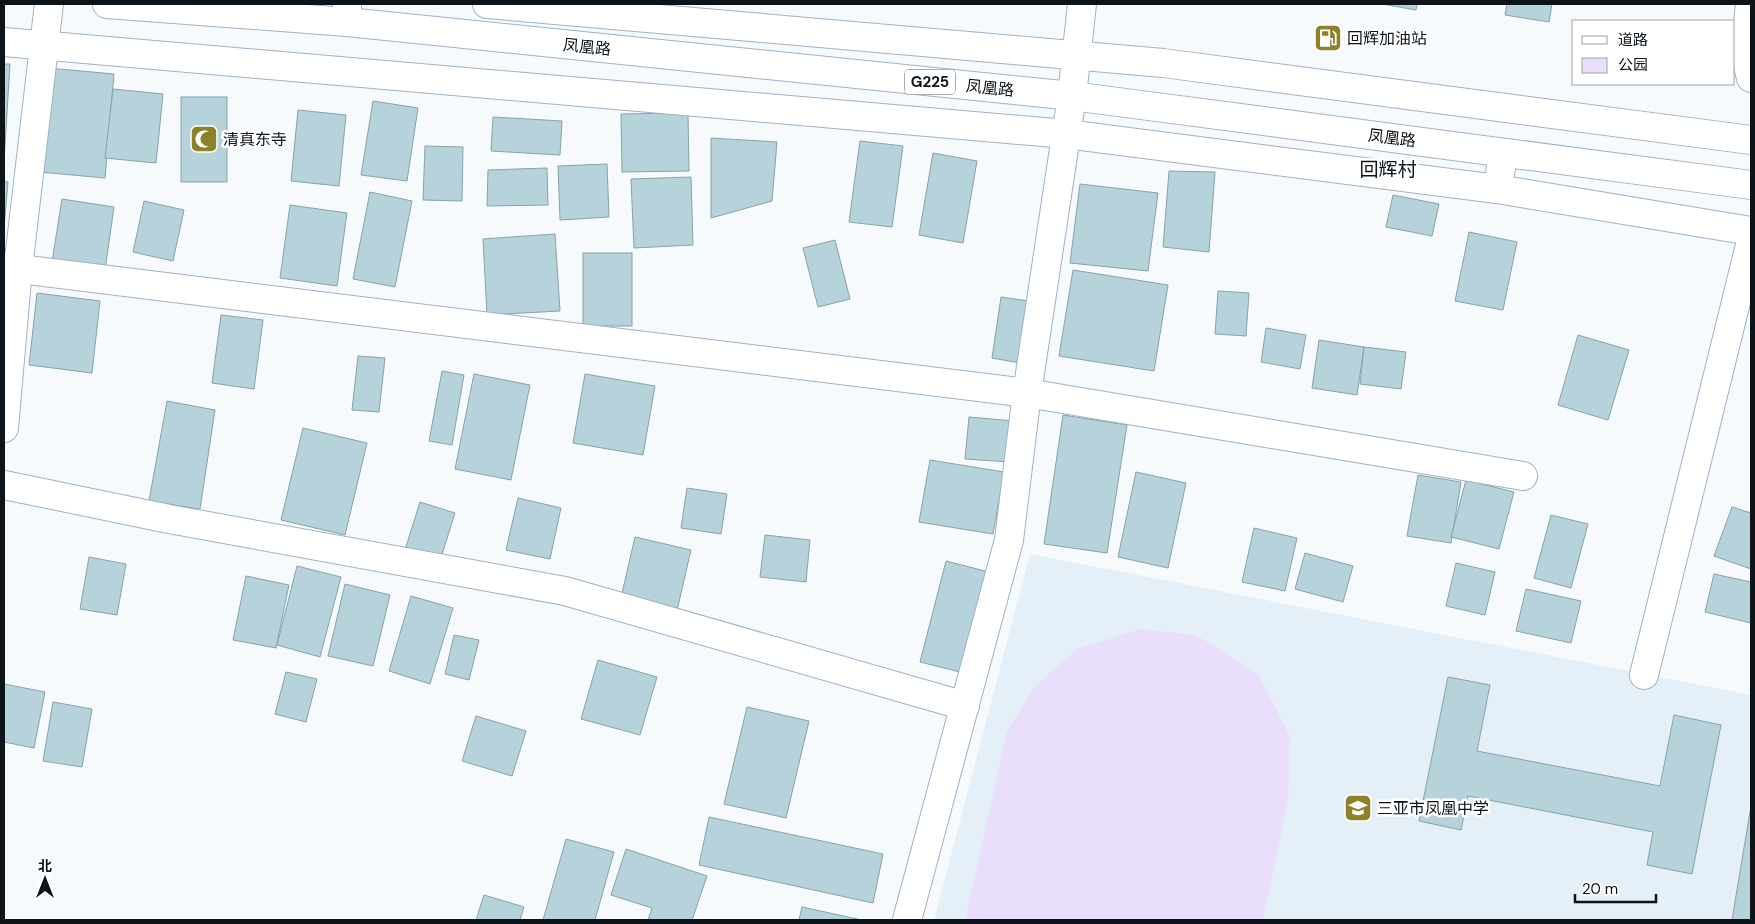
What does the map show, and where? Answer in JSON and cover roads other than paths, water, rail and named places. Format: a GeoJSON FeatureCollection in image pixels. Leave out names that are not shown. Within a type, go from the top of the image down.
{"type":"FeatureCollection","features":[{"type":"Feature","properties":{"kind":"main road"},"geometry":{"type":"LineString","coordinates":[[4,428],[11,267],[49,4]]}},
{"type":"Feature","properties":{"kind":"main road","name":"凤凰路"},"geometry":{"type":"LineString","coordinates":[[107,4],[347,13],[1072,96],[1751,184]]}},
{"type":"Feature","properties":{"kind":"main road","name":"凤凰路"},"geometry":{"type":"LineString","coordinates":[[486,4],[1163,64],[1751,140]]}},
{"type":"Feature","properties":{"kind":"main road"},"geometry":{"type":"LineString","coordinates":[[907,920],[1009,540],[1027,393],[1072,96],[1082,4]]}},
{"type":"Feature","properties":{"kind":"main road"},"geometry":{"type":"LineString","coordinates":[[1750,4],[1744,53],[1751,78]]}},
{"type":"Feature","properties":{"kind":"main road"},"geometry":{"type":"LineString","coordinates":[[4,42],[1066,134],[1497,189],[1751,231]]}},
{"type":"Feature","properties":{"kind":"main road"},"geometry":{"type":"LineString","coordinates":[[1497,189],[1504,153]]}},
{"type":"Feature","properties":{"kind":"main road"},"geometry":{"type":"LineString","coordinates":[[1644,674],[1751,240]]}},
{"type":"Feature","properties":{"kind":"main road"},"geometry":{"type":"LineString","coordinates":[[11,267],[1027,393],[1523,476]]}},
{"type":"Feature","properties":{"kind":"main road"},"geometry":{"type":"LineString","coordinates":[[4,485],[169,519],[565,591],[965,706]]}},
{"type":"Feature","properties":{"kind":"place","name":"回辉加油站"},"geometry":{"type":"Point","coordinates":[1328,38]}},
{"type":"Feature","properties":{"kind":"place","name":"清真东寺"},"geometry":{"type":"Point","coordinates":[204,139]}},
{"type":"Feature","properties":{"kind":"place","name":"三亚市凤凰中学"},"geometry":{"type":"Point","coordinates":[1358,808]}},
{"type":"Feature","properties":{"kind":"district","name":"回辉村"},"geometry":{"type":"Point","coordinates":[1388,169]}}]}
